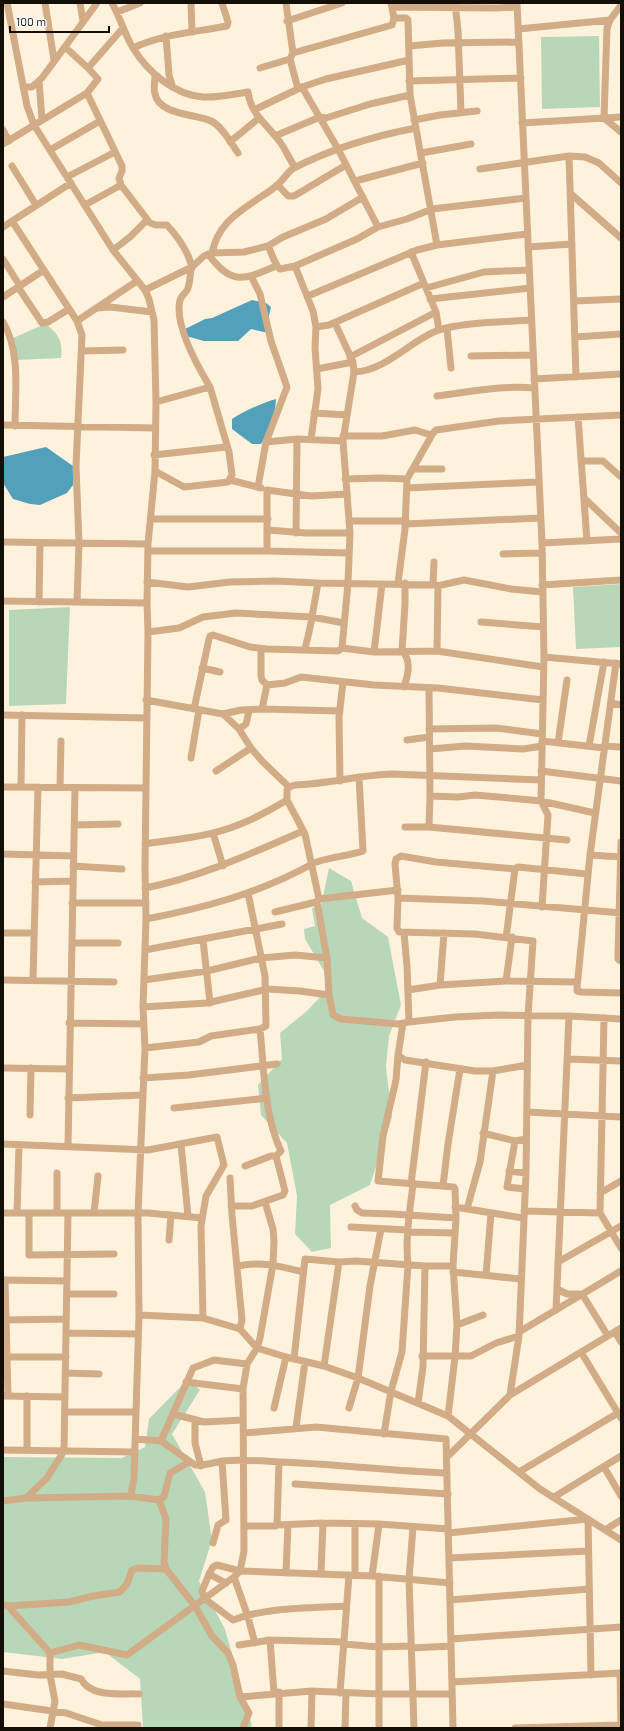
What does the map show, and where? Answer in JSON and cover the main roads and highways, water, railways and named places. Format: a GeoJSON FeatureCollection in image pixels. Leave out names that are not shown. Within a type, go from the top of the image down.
{"type":"FeatureCollection","features":[{"type":"Feature","properties":{"kind":"water"},"geometry":{"type":"Polygon","coordinates":[[[252,300],[266,303],[271,307],[268,320],[268,333],[251,329],[238,341],[204,341],[186,336],[185,329],[205,319],[212,318],[252,300]]]}},
{"type":"Feature","properties":{"kind":"water"},"geometry":{"type":"Polygon","coordinates":[[[276,399],[272,422],[261,444],[252,444],[232,429],[232,419],[264,403],[276,399]]]}},
{"type":"Feature","properties":{"kind":"water"},"geometry":{"type":"Polygon","coordinates":[[[46,447],[73,466],[73,485],[67,493],[40,505],[13,499],[3,483],[3,457],[46,447]]]}}]}
